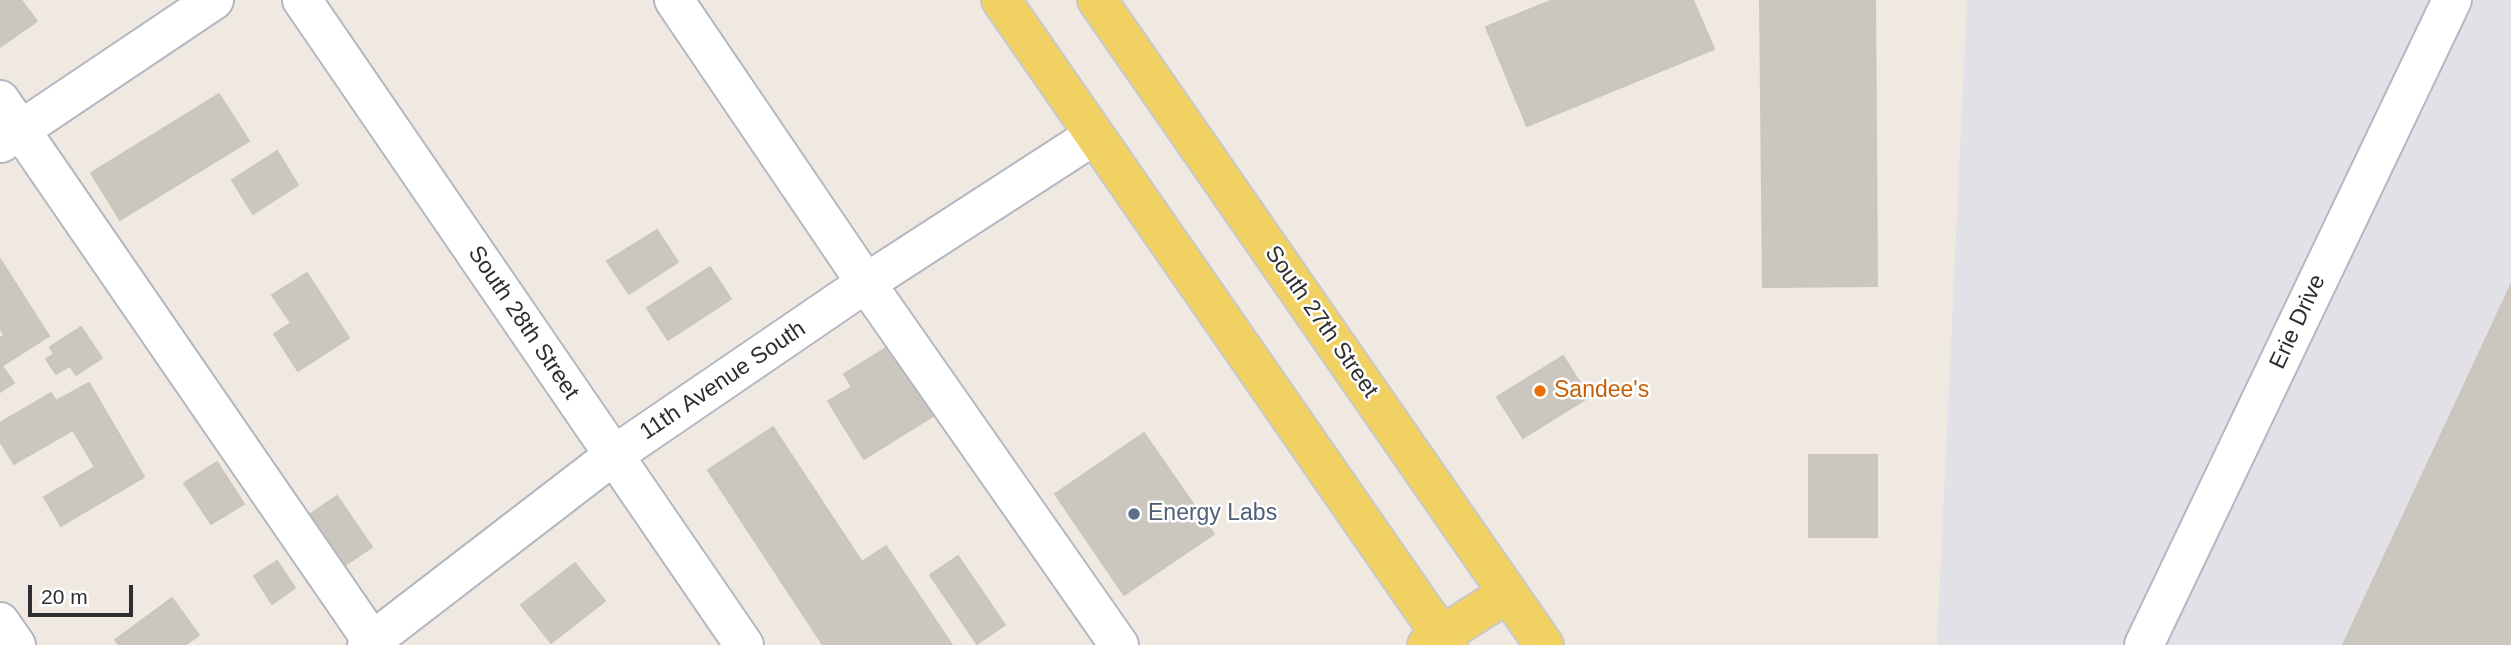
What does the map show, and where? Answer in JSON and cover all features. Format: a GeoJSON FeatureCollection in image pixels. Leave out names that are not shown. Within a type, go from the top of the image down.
{"type":"FeatureCollection","features":[{"type":"Feature","properties":{"kind":"main road"},"geometry":{"type":"LineString","coordinates":[[1001,0],[1439,642],[1508,593]]}},
{"type":"Feature","properties":{"kind":"main road","name":"South 27th Street"},"geometry":{"type":"LineString","coordinates":[[1097,0],[1544,645]]}},
{"type":"Feature","properties":{"kind":"street"},"geometry":{"type":"LineString","coordinates":[[214,0],[7,124],[372,644]]}},
{"type":"Feature","properties":{"kind":"street","name":"South 28th Street"},"geometry":{"type":"LineString","coordinates":[[302,0],[744,645]]}},
{"type":"Feature","properties":{"kind":"street"},"geometry":{"type":"LineString","coordinates":[[674,0],[866,283],[1119,645]]}},
{"type":"Feature","properties":{"kind":"street","name":"Erie Drive"},"geometry":{"type":"LineString","coordinates":[[2144,645],[2452,0]]}},
{"type":"Feature","properties":{"kind":"street","name":"11th Avenue South"},"geometry":{"type":"LineString","coordinates":[[372,644],[614,456],[866,283],[1093,136]]}},
{"type":"Feature","properties":{"kind":"street"},"geometry":{"type":"LineString","coordinates":[[0,622],[16,645]]}},
{"type":"Feature","properties":{"kind":"shaded area"},"geometry":{"type":"Polygon","coordinates":[[[1967,0],[2511,0],[2511,645],[1937,645],[1967,0]]]}},
{"type":"Feature","properties":{"kind":"building"},"geometry":{"type":"Polygon","coordinates":[[[0,0],[21,0],[37,21],[0,47],[0,0]]]}},
{"type":"Feature","properties":{"kind":"building"},"geometry":{"type":"Polygon","coordinates":[[[1553,0],[1693,0],[1714,49],[1527,126],[1486,27],[1553,0]]]}},
{"type":"Feature","properties":{"kind":"building"},"geometry":{"type":"Polygon","coordinates":[[[1760,0],[1875,0],[1877,286],[1763,287],[1760,0]]]}},
{"type":"Feature","properties":{"kind":"building"},"geometry":{"type":"Polygon","coordinates":[[[219,94],[249,141],[120,220],[91,173],[219,94]]]}},
{"type":"Feature","properties":{"kind":"building"},"geometry":{"type":"Polygon","coordinates":[[[277,151],[298,185],[253,214],[232,180],[277,151]]]}},
{"type":"Feature","properties":{"kind":"building"},"geometry":{"type":"Polygon","coordinates":[[[657,230],[678,262],[629,294],[607,261],[657,230]]]}},
{"type":"Feature","properties":{"kind":"building"},"geometry":{"type":"Polygon","coordinates":[[[0,259],[49,336],[2,366],[14,383],[0,392],[0,338],[4,335],[0,328],[0,259]]]}},
{"type":"Feature","properties":{"kind":"building"},"geometry":{"type":"Polygon","coordinates":[[[710,267],[731,299],[668,340],[647,308],[710,267]]]}},
{"type":"Feature","properties":{"kind":"building"},"geometry":{"type":"Polygon","coordinates":[[[307,273],[349,338],[298,371],[274,334],[291,323],[272,295],[307,273]]]}},
{"type":"Feature","properties":{"kind":"building"},"geometry":{"type":"Polygon","coordinates":[[[2511,285],[2511,645],[2343,645],[2511,285]]]}},
{"type":"Feature","properties":{"kind":"building"},"geometry":{"type":"Polygon","coordinates":[[[81,327],[102,358],[76,375],[70,366],[56,374],[46,359],[54,354],[50,347],[81,327]]]}},
{"type":"Feature","properties":{"kind":"building"},"geometry":{"type":"Polygon","coordinates":[[[894,343],[938,413],[864,459],[828,401],[852,387],[844,374],[894,343]]]}},
{"type":"Feature","properties":{"kind":"building"},"geometry":{"type":"Polygon","coordinates":[[[1563,356],[1589,397],[1523,438],[1497,397],[1563,356]]]}},
{"type":"Feature","properties":{"kind":"building"},"geometry":{"type":"Polygon","coordinates":[[[89,383],[144,477],[61,526],[44,497],[95,467],[73,430],[14,464],[0,441],[0,423],[51,393],[56,401],[89,383]]]}},
{"type":"Feature","properties":{"kind":"building"},"geometry":{"type":"Polygon","coordinates":[[[773,427],[862,562],[886,546],[952,645],[823,645],[708,470],[773,427]]]}},
{"type":"Feature","properties":{"kind":"building","name":"Energy Labs"},"geometry":{"type":"Polygon","coordinates":[[[1144,433],[1214,534],[1124,595],[1055,494],[1144,433]]]}},
{"type":"Feature","properties":{"kind":"building"},"geometry":{"type":"Polygon","coordinates":[[[1809,455],[1877,455],[1877,537],[1809,537],[1809,455]]]}},
{"type":"Feature","properties":{"kind":"building"},"geometry":{"type":"Polygon","coordinates":[[[217,462],[244,504],[211,524],[184,483],[217,462]]]}},
{"type":"Feature","properties":{"kind":"building"},"geometry":{"type":"Polygon","coordinates":[[[337,496],[372,547],[344,566],[309,515],[337,496]]]}},
{"type":"Feature","properties":{"kind":"building"},"geometry":{"type":"Polygon","coordinates":[[[958,556],[1005,625],[977,644],[930,575],[958,556]]]}},
{"type":"Feature","properties":{"kind":"building"},"geometry":{"type":"Polygon","coordinates":[[[277,561],[295,588],[272,604],[254,576],[277,561]]]}},
{"type":"Feature","properties":{"kind":"building"},"geometry":{"type":"Polygon","coordinates":[[[575,563],[605,601],[551,643],[521,605],[575,563]]]}},
{"type":"Feature","properties":{"kind":"building"},"geometry":{"type":"Polygon","coordinates":[[[172,598],[199,635],[185,645],[119,645],[115,640],[172,598]]]}},
{"type":"Feature","properties":{"kind":"place","name":"Sandee's"},"geometry":{"type":"Point","coordinates":[1540,391]}},
{"type":"Feature","properties":{"kind":"place","name":"Energy Labs"},"geometry":{"type":"Point","coordinates":[1134,514]}}]}
